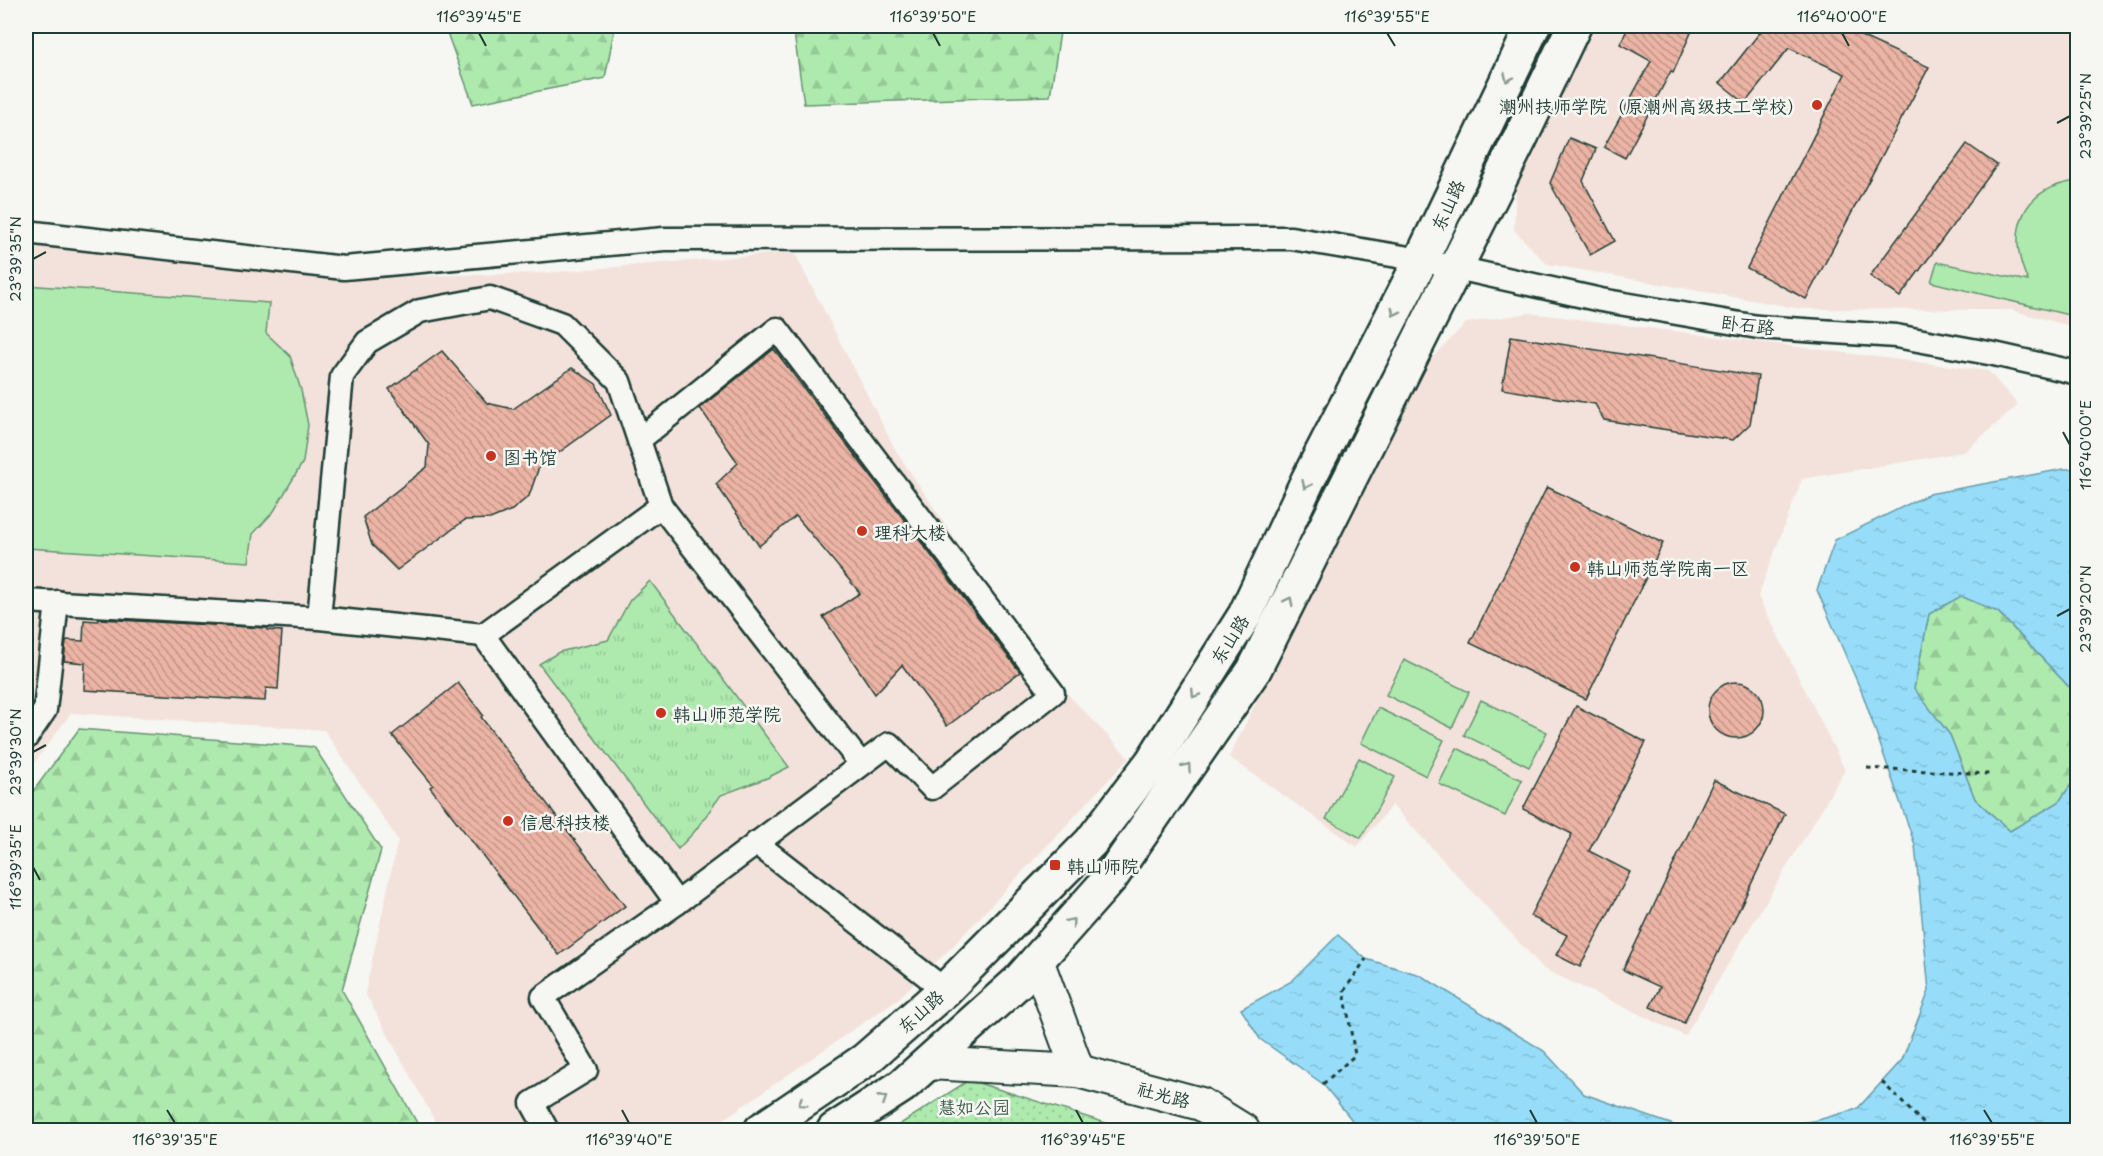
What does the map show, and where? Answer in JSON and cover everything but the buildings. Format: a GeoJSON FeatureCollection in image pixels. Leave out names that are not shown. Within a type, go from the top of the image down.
{"type":"FeatureCollection","features":[{"type":"Feature","properties":{"kind":"main road","name":"东山路"},"geometry":{"type":"LineString","coordinates":[[761,1131],[865,1060],[945,990],[1091,842],[1152,762],[1245,615],[1308,480],[1421,260],[1533,26]]}},
{"type":"Feature","properties":{"kind":"main road","name":"东山路"},"geometry":{"type":"LineString","coordinates":[[834,1131],[903,1086],[1018,982],[1112,876],[1254,670],[1574,26]]}},
{"type":"Feature","properties":{"kind":"street","name":"卧石路"},"geometry":{"type":"LineString","coordinates":[[26,232],[344,268],[664,239],[1291,238],[1421,260],[1601,300],[1758,327],[1896,336],[1994,354],[2078,373]]}},
{"type":"Feature","properties":{"kind":"street"},"geometry":{"type":"LineString","coordinates":[[319,618],[342,376],[367,342],[420,311],[490,298],[562,324],[619,381],[661,506],[861,764]]}},
{"type":"Feature","properties":{"kind":"street"},"geometry":{"type":"LineString","coordinates":[[547,1131],[532,1103],[586,1070],[543,997],[676,903],[889,744],[932,788],[1053,693],[777,329],[639,440]]}},
{"type":"Feature","properties":{"kind":"street"},"geometry":{"type":"LineString","coordinates":[[26,601],[319,618],[483,635],[661,506]]}},
{"type":"Feature","properties":{"kind":"street"},"geometry":{"type":"LineString","coordinates":[[26,738],[45,710],[57,602]]}},
{"type":"Feature","properties":{"kind":"street"},"geometry":{"type":"LineString","coordinates":[[483,635],[676,903]]}},
{"type":"Feature","properties":{"kind":"street"},"geometry":{"type":"LineString","coordinates":[[756,843],[945,990]]}},
{"type":"Feature","properties":{"kind":"street"},"geometry":{"type":"LineString","coordinates":[[1037,960],[1078,1071]]}},
{"type":"Feature","properties":{"kind":"street","name":"社光路"},"geometry":{"type":"LineString","coordinates":[[929,1063],[1078,1071],[1202,1104],[1243,1131]]}},
{"type":"Feature","properties":{"kind":"path"},"geometry":{"type":"LineString","coordinates":[[1867,768],[1990,774]]}},
{"type":"Feature","properties":{"kind":"path"},"geometry":{"type":"LineString","coordinates":[[1323,1084],[1355,1055],[1344,991],[1366,959]]}},
{"type":"Feature","properties":{"kind":"path"},"geometry":{"type":"LineString","coordinates":[[1882,1082],[1930,1131]]}},
{"type":"Feature","properties":{"kind":"shaded area","name":"潮州技师学院（原潮州高级技工学校）"},"geometry":{"type":"Polygon","coordinates":[[[1596,26],[2077,26],[2077,328],[2011,310],[1802,309],[1547,264],[1514,230],[1516,184],[1596,26]]]}},
{"type":"Feature","properties":{"kind":"shaded area","name":"韩山师范学院"},"geometry":{"type":"Polygon","coordinates":[[[26,244],[328,278],[544,273],[794,252],[895,449],[1035,660],[1129,758],[953,946],[899,998],[708,1130],[440,1130],[365,993],[398,840],[324,730],[71,713],[26,774],[26,244]]]}},
{"type":"Feature","properties":{"kind":"shaded area"},"geometry":{"type":"Polygon","coordinates":[[[1530,313],[1988,371],[2018,405],[1964,452],[1802,479],[1758,596],[1845,770],[1685,1036],[1544,969],[1392,805],[1357,847],[1229,757],[1422,369],[1466,323],[1530,313]]]}},
{"type":"Feature","properties":{"kind":"green space"},"geometry":{"type":"Polygon","coordinates":[[[437,26],[615,26],[605,78],[473,104],[446,30],[437,26]]]}},
{"type":"Feature","properties":{"kind":"green space"},"geometry":{"type":"Polygon","coordinates":[[[793,26],[1061,26],[1050,96],[804,104],[793,26]]]}},
{"type":"Feature","properties":{"kind":"green space"},"geometry":{"type":"Polygon","coordinates":[[[2077,181],[2077,317],[1931,282],[1937,262],[2028,281],[2018,246],[2023,216],[2031,203],[2042,193],[2058,185],[2077,181]]]}},
{"type":"Feature","properties":{"kind":"green space"},"geometry":{"type":"Polygon","coordinates":[[[26,285],[269,303],[266,333],[290,356],[301,390],[308,425],[303,462],[274,511],[253,534],[249,562],[26,548],[26,285]]]}},
{"type":"Feature","properties":{"kind":"green space"},"geometry":{"type":"Polygon","coordinates":[[[650,581],[789,767],[721,795],[695,831],[678,849],[539,664],[559,652],[608,640],[630,600],[650,581]]]}},
{"type":"Feature","properties":{"kind":"green space"},"geometry":{"type":"Polygon","coordinates":[[[1961,596],[1998,612],[2073,691],[2077,701],[2077,776],[2059,802],[2010,831],[1975,799],[1950,735],[1914,689],[1929,614],[1961,596]]]}},
{"type":"Feature","properties":{"kind":"green space"},"geometry":{"type":"Polygon","coordinates":[[[1404,660],[1469,692],[1452,728],[1386,695],[1404,660]]]}},
{"type":"Feature","properties":{"kind":"green space"},"geometry":{"type":"Polygon","coordinates":[[[1481,700],[1547,732],[1529,767],[1464,735],[1481,700]]]}},
{"type":"Feature","properties":{"kind":"green space"},"geometry":{"type":"Polygon","coordinates":[[[1378,708],[1444,740],[1426,776],[1361,743],[1378,708]]]}},
{"type":"Feature","properties":{"kind":"green space"},"geometry":{"type":"Polygon","coordinates":[[[79,729],[314,747],[381,850],[342,990],[421,1130],[26,1130],[26,801],[79,729]]]}},
{"type":"Feature","properties":{"kind":"green space"},"geometry":{"type":"Polygon","coordinates":[[[1457,748],[1522,780],[1505,816],[1439,784],[1457,748]]]}},
{"type":"Feature","properties":{"kind":"green space"},"geometry":{"type":"Polygon","coordinates":[[[1359,758],[1395,777],[1361,838],[1326,819],[1359,758]]]}},
{"type":"Feature","properties":{"kind":"green space","name":"慧如公园"},"geometry":{"type":"Polygon","coordinates":[[[969,1080],[1128,1130],[891,1130],[969,1080]]]}},
{"type":"Feature","properties":{"kind":"water"},"geometry":{"type":"Polygon","coordinates":[[[2064,469],[2077,469],[2077,701],[2073,691],[1998,612],[1961,596],[1929,614],[1914,688],[1950,735],[1975,799],[2010,831],[2059,802],[2077,776],[2077,1130],[1757,1130],[1818,1120],[1857,1109],[1902,1060],[1929,991],[1915,845],[1863,695],[1817,590],[1835,540],[1929,494],[2064,469]]]}},
{"type":"Feature","properties":{"kind":"water"},"geometry":{"type":"Polygon","coordinates":[[[1338,935],[1366,959],[1420,975],[1544,1051],[1584,1094],[1688,1130],[1357,1130],[1323,1084],[1260,1039],[1241,1009],[1292,981],[1338,935]]]}},
{"type":"Feature","properties":{"kind":"place","name":"潮州技师学院（原潮州高级技工学校）"},"geometry":{"type":"Point","coordinates":[1817,105]}},
{"type":"Feature","properties":{"kind":"place","name":"图书馆"},"geometry":{"type":"Point","coordinates":[491,456]}},
{"type":"Feature","properties":{"kind":"place","name":"理科大楼"},"geometry":{"type":"Point","coordinates":[862,531]}},
{"type":"Feature","properties":{"kind":"place","name":"韩山师范学院南一区"},"geometry":{"type":"Point","coordinates":[1575,567]}},
{"type":"Feature","properties":{"kind":"place","name":"韩山师范学院"},"geometry":{"type":"Point","coordinates":[661,713]}},
{"type":"Feature","properties":{"kind":"place","name":"信息科技楼"},"geometry":{"type":"Point","coordinates":[508,821]}},
{"type":"Feature","properties":{"kind":"place","name":"韩山师院"},"geometry":{"type":"Point","coordinates":[1055,865]}}]}
